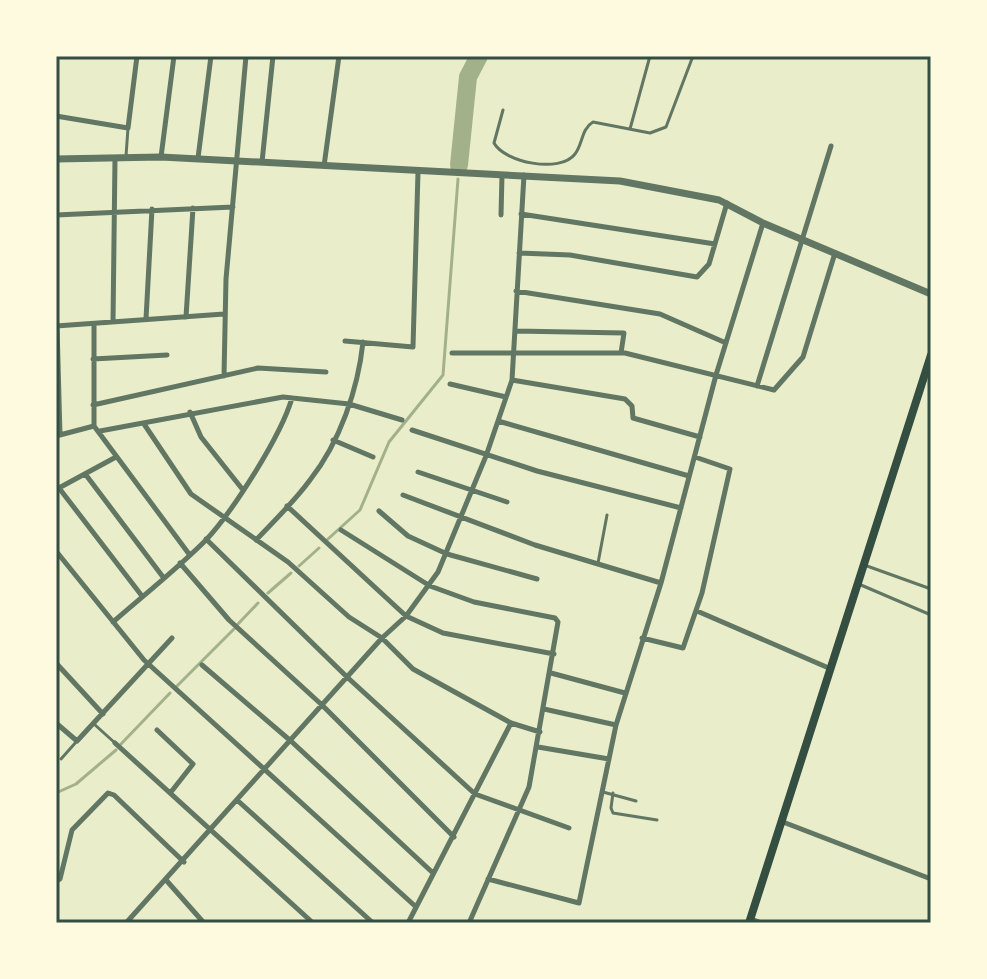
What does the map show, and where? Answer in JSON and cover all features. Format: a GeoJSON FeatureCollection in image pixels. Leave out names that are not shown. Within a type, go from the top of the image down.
{"type":"FeatureCollection","features":[{"type":"Feature","properties":{"kind":"main road"},"geometry":{"type":"LineString","coordinates":[[750,920],[931,356]]}},
{"type":"Feature","properties":{"kind":"street"},"geometry":{"type":"LineString","coordinates":[[56,116],[128,128],[137,56]]}},
{"type":"Feature","properties":{"kind":"street"},"geometry":{"type":"LineString","coordinates":[[161,157],[174,56]]}},
{"type":"Feature","properties":{"kind":"street"},"geometry":{"type":"LineString","coordinates":[[198,158],[211,56]]}},
{"type":"Feature","properties":{"kind":"street"},"geometry":{"type":"LineString","coordinates":[[224,376],[224,314],[246,56]]}},
{"type":"Feature","properties":{"kind":"street"},"geometry":{"type":"LineString","coordinates":[[262,162],[273,56]]}},
{"type":"Feature","properties":{"kind":"street"},"geometry":{"type":"LineString","coordinates":[[324,167],[339,56]]}},
{"type":"Feature","properties":{"kind":"street"},"geometry":{"type":"LineString","coordinates":[[757,386],[831,146]]}},
{"type":"Feature","properties":{"kind":"street"},"geometry":{"type":"LineString","coordinates":[[113,322],[115,158]]}},
{"type":"Feature","properties":{"kind":"street"},"geometry":{"type":"LineString","coordinates":[[56,159],[198,158],[620,181],[727,203],[763,223],[931,294]]}},
{"type":"Feature","properties":{"kind":"street"},"geometry":{"type":"LineString","coordinates":[[345,341],[413,347],[418,172]]}},
{"type":"Feature","properties":{"kind":"street"},"geometry":{"type":"LineString","coordinates":[[501,215],[502,174]]}},
{"type":"Feature","properties":{"kind":"street"},"geometry":{"type":"LineString","coordinates":[[126,923],[430,586],[462,518],[512,380],[524,175]]}},
{"type":"Feature","properties":{"kind":"street"},"geometry":{"type":"LineString","coordinates":[[519,253],[570,255],[697,277],[709,264],[727,203]]}},
{"type":"Feature","properties":{"kind":"street"},"geometry":{"type":"LineString","coordinates":[[56,215],[233,207]]}},
{"type":"Feature","properties":{"kind":"street"},"geometry":{"type":"LineString","coordinates":[[186,317],[193,208]]}},
{"type":"Feature","properties":{"kind":"street"},"geometry":{"type":"LineString","coordinates":[[146,320],[152,209]]}},
{"type":"Feature","properties":{"kind":"street"},"geometry":{"type":"LineString","coordinates":[[521,214],[715,244]]}},
{"type":"Feature","properties":{"kind":"street"},"geometry":{"type":"LineString","coordinates":[[488,879],[579,903],[616,725],[661,583],[716,375],[763,223]]}},
{"type":"Feature","properties":{"kind":"street"},"geometry":{"type":"LineString","coordinates":[[452,353],[621,353],[777,389],[803,357],[835,253]]}},
{"type":"Feature","properties":{"kind":"street"},"geometry":{"type":"LineString","coordinates":[[516,291],[660,314],[726,343]]}},
{"type":"Feature","properties":{"kind":"street"},"geometry":{"type":"LineString","coordinates":[[224,314],[57,326],[58,436],[97,428],[144,424],[190,412],[292,398],[349,404],[402,420]]}},
{"type":"Feature","properties":{"kind":"street"},"geometry":{"type":"LineString","coordinates":[[94,324],[93,405],[97,428],[189,554]]}},
{"type":"Feature","properties":{"kind":"street"},"geometry":{"type":"LineString","coordinates":[[515,331],[624,333],[621,353]]}},
{"type":"Feature","properties":{"kind":"street"},"geometry":{"type":"LineString","coordinates":[[256,540],[314,475],[333,440],[358,378],[363,342]]}},
{"type":"Feature","properties":{"kind":"street"},"geometry":{"type":"LineString","coordinates":[[93,359],[167,355]]}},
{"type":"Feature","properties":{"kind":"street"},"geometry":{"type":"LineString","coordinates":[[93,405],[270,367],[326,372]]}},
{"type":"Feature","properties":{"kind":"street"},"geometry":{"type":"LineString","coordinates":[[512,380],[625,399],[632,406],[633,418],[700,437]]}},
{"type":"Feature","properties":{"kind":"street"},"geometry":{"type":"LineString","coordinates":[[450,384],[506,397]]}},
{"type":"Feature","properties":{"kind":"street"},"geometry":{"type":"LineString","coordinates":[[113,622],[206,539],[224,518],[283,421],[292,398]]}},
{"type":"Feature","properties":{"kind":"street"},"geometry":{"type":"LineString","coordinates":[[190,412],[201,437],[243,490]]}},
{"type":"Feature","properties":{"kind":"street"},"geometry":{"type":"LineString","coordinates":[[498,421],[690,476]]}},
{"type":"Feature","properties":{"kind":"street"},"geometry":{"type":"LineString","coordinates":[[144,424],[191,494],[288,562],[349,617],[382,638],[423,677],[511,723],[540,732]]}},
{"type":"Feature","properties":{"kind":"street"},"geometry":{"type":"LineString","coordinates":[[412,430],[486,456],[681,508]]}},
{"type":"Feature","properties":{"kind":"street"},"geometry":{"type":"LineString","coordinates":[[333,440],[373,457]]}},
{"type":"Feature","properties":{"kind":"street"},"geometry":{"type":"LineString","coordinates":[[116,457],[57,489],[142,596]]}},
{"type":"Feature","properties":{"kind":"street"},"geometry":{"type":"LineString","coordinates":[[642,638],[683,648],[697,611],[730,469],[695,457]]}},
{"type":"Feature","properties":{"kind":"street"},"geometry":{"type":"LineString","coordinates":[[418,472],[507,502]]}},
{"type":"Feature","properties":{"kind":"street"},"geometry":{"type":"LineString","coordinates":[[86,475],[163,577]]}},
{"type":"Feature","properties":{"kind":"street"},"geometry":{"type":"LineString","coordinates":[[403,495],[462,518],[661,583]]}},
{"type":"Feature","properties":{"kind":"street"},"geometry":{"type":"LineString","coordinates":[[287,506],[406,616],[443,633],[554,654]]}},
{"type":"Feature","properties":{"kind":"street"},"geometry":{"type":"LineString","coordinates":[[379,511],[408,536],[447,554],[537,579]]}},
{"type":"Feature","properties":{"kind":"street"},"geometry":{"type":"LineString","coordinates":[[341,530],[430,586],[474,602],[557,620],[538,747],[521,811],[469,923]]}},
{"type":"Feature","properties":{"kind":"street"},"geometry":{"type":"LineString","coordinates":[[206,539],[347,677],[475,794],[569,828]]}},
{"type":"Feature","properties":{"kind":"street"},"geometry":{"type":"LineString","coordinates":[[56,551],[148,663],[415,906]]}},
{"type":"Feature","properties":{"kind":"street"},"geometry":{"type":"LineString","coordinates":[[180,563],[229,620],[322,705],[454,837]]}},
{"type":"Feature","properties":{"kind":"street"},"geometry":{"type":"LineString","coordinates":[[697,611],[831,669]]}},
{"type":"Feature","properties":{"kind":"street"},"geometry":{"type":"LineString","coordinates":[[56,723],[77,741],[172,638]]}},
{"type":"Feature","properties":{"kind":"street"},"geometry":{"type":"LineString","coordinates":[[56,663],[103,714]]}},
{"type":"Feature","properties":{"kind":"street"},"geometry":{"type":"LineString","coordinates":[[202,665],[292,742],[433,873]]}},
{"type":"Feature","properties":{"kind":"street"},"geometry":{"type":"LineString","coordinates":[[551,673],[625,693]]}},
{"type":"Feature","properties":{"kind":"street"},"geometry":{"type":"LineString","coordinates":[[544,709],[616,725]]}},
{"type":"Feature","properties":{"kind":"street"},"geometry":{"type":"LineString","coordinates":[[408,923],[511,723]]}},
{"type":"Feature","properties":{"kind":"street"},"geometry":{"type":"LineString","coordinates":[[157,730],[193,764],[171,792]]}},
{"type":"Feature","properties":{"kind":"street"},"geometry":{"type":"LineString","coordinates":[[115,743],[212,828],[267,885],[313,923]]}},
{"type":"Feature","properties":{"kind":"street"},"geometry":{"type":"LineString","coordinates":[[538,747],[609,759]]}},
{"type":"Feature","properties":{"kind":"street"},"geometry":{"type":"LineString","coordinates":[[56,881],[60,879],[72,830],[108,793],[114,795],[184,862]]}},
{"type":"Feature","properties":{"kind":"street"},"geometry":{"type":"LineString","coordinates":[[237,800],[373,923]]}},
{"type":"Feature","properties":{"kind":"street"},"geometry":{"type":"LineString","coordinates":[[783,822],[931,879]]}},
{"type":"Feature","properties":{"kind":"street"},"geometry":{"type":"LineString","coordinates":[[166,880],[204,923]]}},
{"type":"Feature","properties":{"kind":"lane"},"geometry":{"type":"LineString","coordinates":[[630,129],[650,56]]}},
{"type":"Feature","properties":{"kind":"lane"},"geometry":{"type":"LineString","coordinates":[[503,110],[494,143],[498,151],[508,157],[562,163],[574,156],[586,129],[593,122],[650,133],[666,127],[693,56]]}},
{"type":"Feature","properties":{"kind":"lane"},"geometry":{"type":"LineString","coordinates":[[126,158],[128,128]]}},
{"type":"Feature","properties":{"kind":"lane"},"geometry":{"type":"LineString","coordinates":[[598,563],[607,515]]}},
{"type":"Feature","properties":{"kind":"lane"},"geometry":{"type":"LineString","coordinates":[[864,565],[931,589]]}},
{"type":"Feature","properties":{"kind":"lane"},"geometry":{"type":"LineString","coordinates":[[859,584],[931,615]]}},
{"type":"Feature","properties":{"kind":"lane"},"geometry":{"type":"LineString","coordinates":[[93,724],[115,743]]}},
{"type":"Feature","properties":{"kind":"lane"},"geometry":{"type":"LineString","coordinates":[[61,759],[77,741]]}},
{"type":"Feature","properties":{"kind":"lane"},"geometry":{"type":"LineString","coordinates":[[603,792],[636,801]]}},
{"type":"Feature","properties":{"kind":"lane"},"geometry":{"type":"LineString","coordinates":[[613,793],[613,813],[657,820]]}},
{"type":"Feature","properties":{"kind":"lane"},"geometry":{"type":"LineString","coordinates":[[190,923],[197,916]]}},
{"type":"Feature","properties":{"kind":"lane"},"geometry":{"type":"LineString","coordinates":[[750,920],[764,923]]}},
{"type":"Feature","properties":{"kind":"waterway"},"geometry":{"type":"LineString","coordinates":[[459,165],[468,77],[479,56]]}},
{"type":"Feature","properties":{"kind":"waterway"},"geometry":{"type":"LineString","coordinates":[[328,539],[360,510],[389,442],[443,375],[458,179]]}},
{"type":"Feature","properties":{"kind":"waterway"},"geometry":{"type":"LineString","coordinates":[[299,566],[319,548]]}},
{"type":"Feature","properties":{"kind":"waterway"},"geometry":{"type":"LineString","coordinates":[[268,593],[291,573]]}},
{"type":"Feature","properties":{"kind":"waterway"},"geometry":{"type":"LineString","coordinates":[[238,624],[258,603]]}},
{"type":"Feature","properties":{"kind":"waterway"},"geometry":{"type":"LineString","coordinates":[[177,686],[234,629]]}},
{"type":"Feature","properties":{"kind":"waterway"},"geometry":{"type":"LineString","coordinates":[[121,744],[170,693]]}},
{"type":"Feature","properties":{"kind":"waterway"},"geometry":{"type":"LineString","coordinates":[[56,793],[76,784],[116,750]]}}]}
